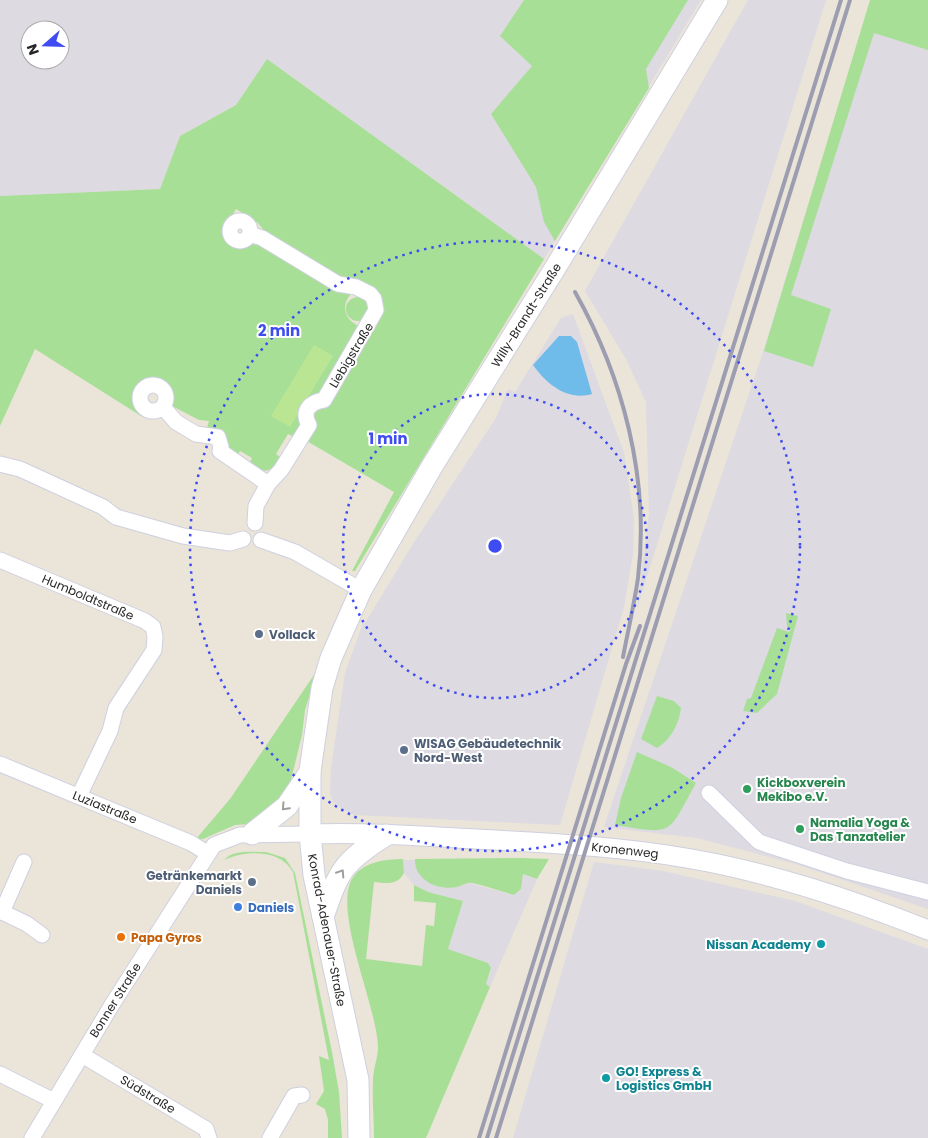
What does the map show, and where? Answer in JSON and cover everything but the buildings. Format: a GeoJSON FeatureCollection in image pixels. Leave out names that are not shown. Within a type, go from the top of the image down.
{"type":"FeatureCollection","features":[{"type":"Feature","properties":{"kind":"main road","name":"Willy-Brandt-Straße"},"geometry":{"type":"LineString","coordinates":[[341,634],[361,590],[431,468],[557,265],[717,0]]}},
{"type":"Feature","properties":{"kind":"main road","name":"Konrad-Adenauer-Straße"},"geometry":{"type":"LineString","coordinates":[[341,634],[322,688],[310,772],[310,834],[314,875],[322,918],[358,1080],[359,1138]]}},
{"type":"Feature","properties":{"kind":"main road"},"geometry":{"type":"LineString","coordinates":[[252,834],[287,806],[310,772]]}},
{"type":"Feature","properties":{"kind":"main road"},"geometry":{"type":"LineString","coordinates":[[322,918],[341,872],[353,857],[386,835]]}},
{"type":"Feature","properties":{"kind":"street","name":"Liebigstraße"},"geometry":{"type":"LineString","coordinates":[[250,234],[262,238],[338,284],[363,290],[370,294],[376,304],[374,317],[324,400],[314,402],[306,410],[305,416],[309,425],[281,470],[268,484],[256,506],[256,523]]}},
{"type":"Feature","properties":{"kind":"street"},"geometry":{"type":"LineString","coordinates":[[163,406],[176,422],[196,434],[218,438],[221,447],[220,451],[268,484]]}},
{"type":"Feature","properties":{"kind":"street"},"geometry":{"type":"LineString","coordinates":[[0,464],[20,469],[103,507],[116,517],[183,536],[230,543],[244,539],[252,544],[261,540],[295,552],[348,585],[361,590]]}},
{"type":"Feature","properties":{"kind":"street"},"geometry":{"type":"LineString","coordinates":[[244,539],[244,527],[256,523],[262,528],[261,540]]}},
{"type":"Feature","properties":{"kind":"street","name":"Humboldtstraße"},"geometry":{"type":"LineString","coordinates":[[0,560],[153,627],[155,637],[154,650],[116,708],[110,731],[79,796]]}},
{"type":"Feature","properties":{"kind":"street","name":"Luziastraße"},"geometry":{"type":"LineString","coordinates":[[0,764],[191,843],[207,853]]}},
{"type":"Feature","properties":{"kind":"street"},"geometry":{"type":"LineString","coordinates":[[709,793],[759,842],[847,871],[928,892]]}},
{"type":"Feature","properties":{"kind":"street","name":"Bonner Straße"},"geometry":{"type":"LineString","coordinates":[[32,1138],[207,853],[214,845],[224,840],[252,834],[310,834]]}},
{"type":"Feature","properties":{"kind":"street","name":"Kronenweg"},"geometry":{"type":"LineString","coordinates":[[310,834],[386,835],[553,843],[686,858],[810,887],[928,930]]}},
{"type":"Feature","properties":{"kind":"street"},"geometry":{"type":"LineString","coordinates":[[24,862],[1,911],[28,924],[42,935]]}},
{"type":"Feature","properties":{"kind":"street","name":"Südstraße"},"geometry":{"type":"LineString","coordinates":[[82,1055],[206,1129],[209,1138]]}},
{"type":"Feature","properties":{"kind":"street"},"geometry":{"type":"LineString","coordinates":[[0,1074],[54,1101]]}},
{"type":"Feature","properties":{"kind":"street"},"geometry":{"type":"LineString","coordinates":[[270,1138],[294,1096],[302,1095]]}},
{"type":"Feature","properties":{"kind":"shaded area"},"geometry":{"type":"Polygon","coordinates":[[[0,0],[701,0],[544,259],[267,59],[236,105],[180,136],[160,189],[0,196],[0,0]]]}},
{"type":"Feature","properties":{"kind":"shaded area"},"geometry":{"type":"Polygon","coordinates":[[[748,0],[826,0],[637,609],[649,514],[646,402],[626,359],[585,291],[748,0]]]}},
{"type":"Feature","properties":{"kind":"shaded area"},"geometry":{"type":"Polygon","coordinates":[[[871,0],[928,0],[928,909],[796,864],[697,838],[604,827],[763,352],[871,0]]]}},
{"type":"Feature","properties":{"kind":"shaded area"},"geometry":{"type":"Polygon","coordinates":[[[573,314],[624,453],[634,519],[633,554],[624,607],[560,825],[355,815],[342,809],[333,801],[330,793],[331,768],[345,673],[363,623],[365,623],[413,544],[496,418],[508,389],[515,392],[561,318],[573,314]]]}},
{"type":"Feature","properties":{"kind":"shaded area"},"geometry":{"type":"Polygon","coordinates":[[[403,860],[415,860],[415,865],[424,880],[438,886],[458,887],[469,883],[514,895],[521,889],[523,874],[537,879],[490,987],[486,984],[491,971],[488,963],[448,949],[463,901],[428,892],[414,885],[404,873],[403,860]]]}},
{"type":"Feature","properties":{"kind":"shaded area"},"geometry":{"type":"Polygon","coordinates":[[[594,862],[663,871],[795,901],[928,949],[928,1138],[513,1138],[594,862]]]}},
{"type":"Feature","properties":{"kind":"green space"},"geometry":{"type":"Polygon","coordinates":[[[524,0],[688,0],[646,69],[649,88],[555,241],[544,222],[536,187],[491,114],[532,66],[500,36],[524,0]]]}},
{"type":"Feature","properties":{"kind":"green space"},"geometry":{"type":"Polygon","coordinates":[[[870,0],[928,0],[928,50],[874,33],[791,295],[831,309],[813,367],[764,351],[870,0]]]}},
{"type":"Feature","properties":{"kind":"green space"},"geometry":{"type":"Polygon","coordinates":[[[267,59],[544,259],[355,571],[352,571],[394,492],[305,440],[311,415],[319,407],[325,408],[383,311],[345,279],[265,232],[258,223],[236,209],[225,229],[228,238],[234,243],[239,246],[259,244],[354,291],[347,300],[345,310],[349,319],[359,326],[296,438],[288,434],[276,454],[283,459],[275,467],[263,471],[248,466],[252,458],[240,451],[236,458],[207,428],[209,421],[199,420],[172,406],[169,391],[161,382],[151,380],[142,385],[138,390],[135,401],[143,413],[141,416],[35,349],[0,426],[0,196],[160,189],[180,136],[236,105],[267,59]]]}},
{"type":"Feature","properties":{"kind":"green space"},"geometry":{"type":"Polygon","coordinates":[[[358,297],[363,298],[369,304],[369,314],[363,320],[358,321],[353,320],[347,314],[346,309],[347,304],[353,298],[358,297]]]}},
{"type":"Feature","properties":{"kind":"green space"},"geometry":{"type":"Polygon","coordinates":[[[314,345],[333,356],[290,427],[271,416],[314,345]]]}},
{"type":"Feature","properties":{"kind":"green space"},"geometry":{"type":"Polygon","coordinates":[[[786,613],[798,616],[777,694],[757,713],[743,711],[747,699],[751,698],[777,628],[789,632],[791,630],[787,626],[786,613]]]}},
{"type":"Feature","properties":{"kind":"green space"},"geometry":{"type":"Polygon","coordinates":[[[318,669],[305,710],[302,735],[290,784],[283,799],[249,824],[235,825],[203,839],[196,839],[230,799],[318,669]]]}},
{"type":"Feature","properties":{"kind":"green space"},"geometry":{"type":"Polygon","coordinates":[[[657,696],[674,701],[681,708],[674,731],[657,748],[641,739],[657,696]]]}},
{"type":"Feature","properties":{"kind":"green space"},"geometry":{"type":"Polygon","coordinates":[[[637,752],[671,767],[696,783],[673,822],[659,830],[615,825],[621,798],[637,752]]]}},
{"type":"Feature","properties":{"kind":"green space"},"geometry":{"type":"Polygon","coordinates":[[[266,852],[285,858],[295,873],[332,1052],[339,1092],[342,1138],[328,1138],[328,1120],[325,1109],[316,1104],[324,1091],[319,1056],[329,1060],[293,872],[287,864],[271,855],[242,854],[224,860],[228,856],[238,853],[266,852]]]}},
{"type":"Feature","properties":{"kind":"green space"},"geometry":{"type":"Polygon","coordinates":[[[403,859],[404,873],[398,880],[391,883],[374,882],[366,959],[422,966],[426,925],[434,926],[436,903],[414,901],[414,885],[428,892],[463,901],[448,949],[488,963],[491,968],[486,984],[490,987],[426,1138],[374,1138],[373,1081],[378,1047],[376,1029],[352,936],[348,913],[348,894],[352,879],[356,873],[368,865],[382,861],[403,859]]]}},
{"type":"Feature","properties":{"kind":"green space"},"geometry":{"type":"Polygon","coordinates":[[[415,859],[549,859],[537,879],[523,874],[521,889],[514,895],[472,883],[450,888],[435,885],[428,882],[418,873],[415,859]]]}},
{"type":"Feature","properties":{"kind":"water"},"geometry":{"type":"Polygon","coordinates":[[[559,336],[571,336],[577,342],[592,394],[583,396],[559,390],[551,385],[533,365],[559,336]]]}},
{"type":"Feature","properties":{"kind":"railway"},"geometry":{"type":"LineString","coordinates":[[487,1138],[841,0]]}},
{"type":"Feature","properties":{"kind":"railway"},"geometry":{"type":"LineString","coordinates":[[496,1138],[850,0]]}},
{"type":"Feature","properties":{"kind":"railway"},"geometry":{"type":"LineString","coordinates":[[575,292],[607,359],[629,430],[636,466],[640,503],[641,541],[638,578],[623,657]]}},
{"type":"Feature","properties":{"kind":"railway"},"geometry":{"type":"LineString","coordinates":[[479,1138],[626,664],[640,626]]}},
{"type":"Feature","properties":{"kind":"place","name":"Vollack"},"geometry":{"type":"Point","coordinates":[259,634]}},
{"type":"Feature","properties":{"kind":"place","name":"WISAG Gebäudetechnik Nord-West"},"geometry":{"type":"Point","coordinates":[404,750]}},
{"type":"Feature","properties":{"kind":"place","name":"Kickboxverein Mekibo e.V."},"geometry":{"type":"Point","coordinates":[747,789]}},
{"type":"Feature","properties":{"kind":"place","name":"Namalia Yoga & Das Tanzatelier"},"geometry":{"type":"Point","coordinates":[800,829]}},
{"type":"Feature","properties":{"kind":"place","name":"Getränkemarkt Daniels"},"geometry":{"type":"Point","coordinates":[252,882]}},
{"type":"Feature","properties":{"kind":"place","name":"Daniels"},"geometry":{"type":"Point","coordinates":[238,907]}},
{"type":"Feature","properties":{"kind":"place","name":"Papa Gyros"},"geometry":{"type":"Point","coordinates":[121,937]}},
{"type":"Feature","properties":{"kind":"place","name":"Nissan Academy"},"geometry":{"type":"Point","coordinates":[821,944]}},
{"type":"Feature","properties":{"kind":"place","name":"GO! Express & Logistics GmbH"},"geometry":{"type":"Point","coordinates":[606,1078]}}]}
